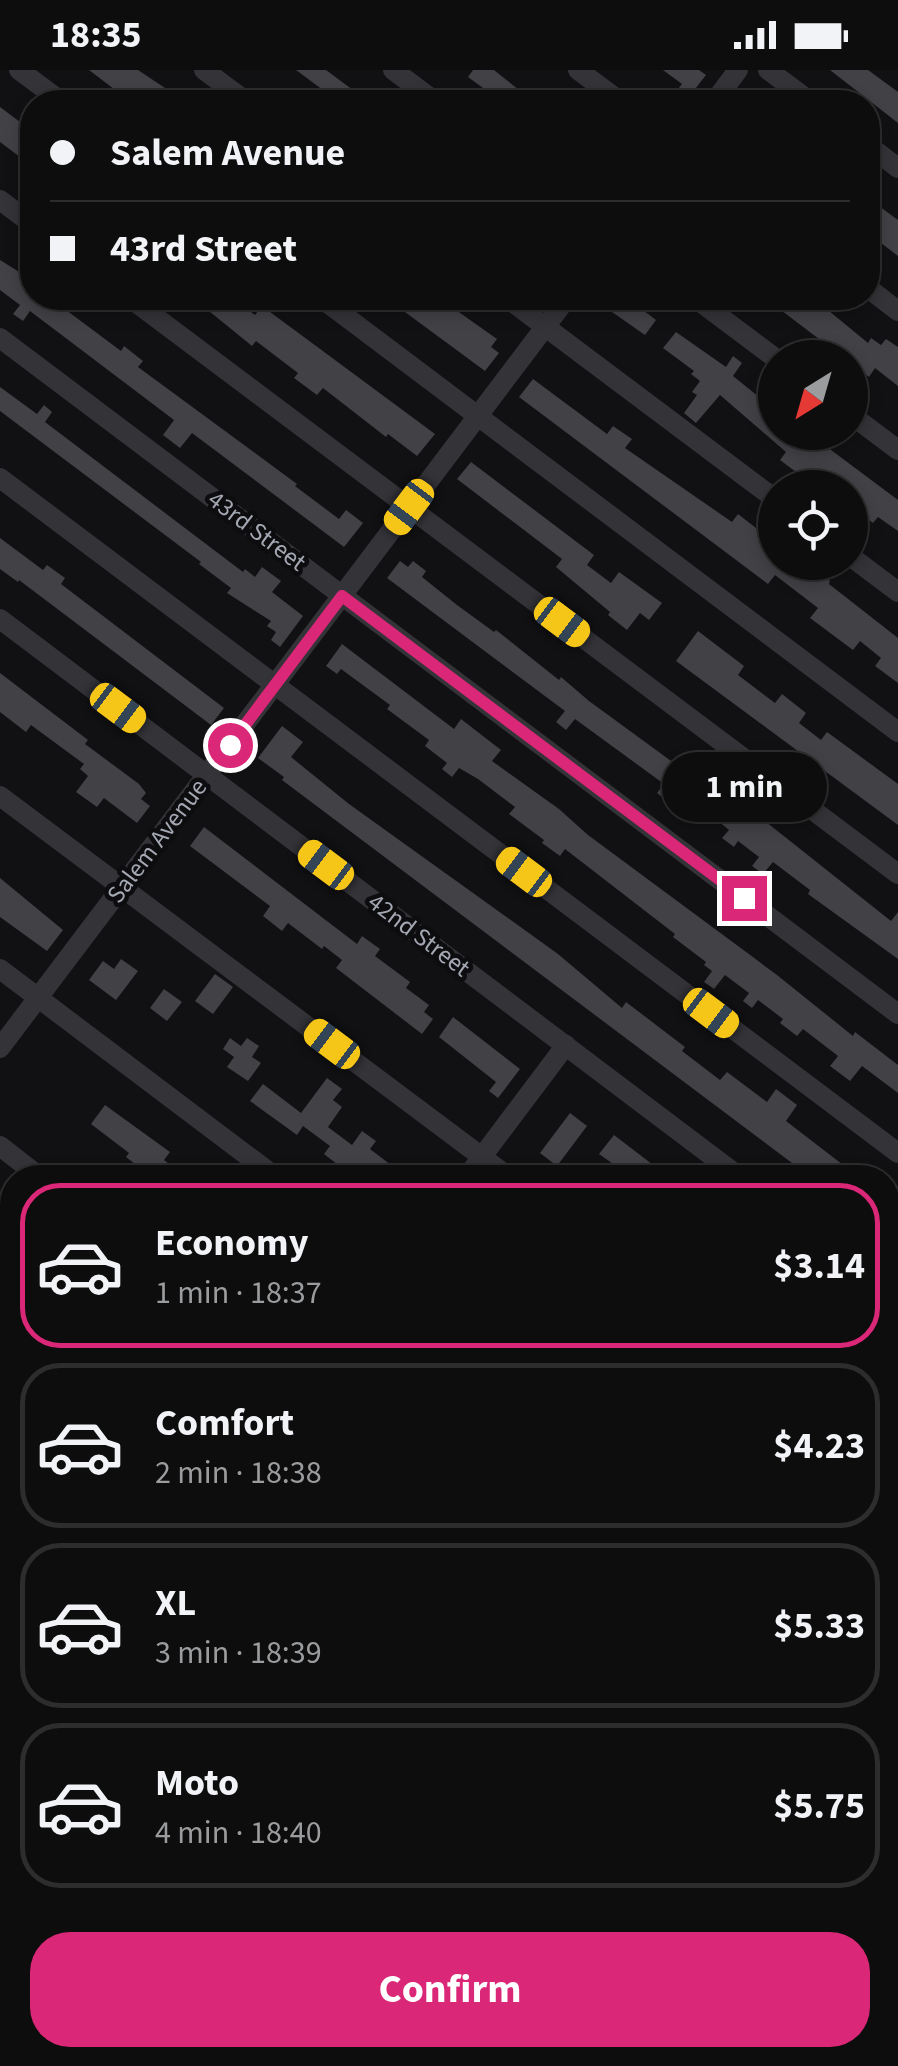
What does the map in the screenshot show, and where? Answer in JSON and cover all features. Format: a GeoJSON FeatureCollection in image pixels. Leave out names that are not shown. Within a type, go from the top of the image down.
{"type":"FeatureCollection","features":[{"type":"Feature","properties":{"kind":"street"},"geometry":{"type":"LineString","coordinates":[[19,70],[46,90]]}},
{"type":"Feature","properties":{"kind":"street"},"geometry":{"type":"LineString","coordinates":[[204,70],[231,90]]}},
{"type":"Feature","properties":{"kind":"street"},"geometry":{"type":"LineString","coordinates":[[393,70],[420,90]]}},
{"type":"Feature","properties":{"kind":"street"},"geometry":{"type":"LineString","coordinates":[[578,70],[605,90]]}},
{"type":"Feature","properties":{"kind":"street"},"geometry":{"type":"LineString","coordinates":[[768,70],[795,90]]}},
{"type":"Feature","properties":{"kind":"street"},"geometry":{"type":"LineString","coordinates":[[146,310],[898,874]]}},
{"type":"Feature","properties":{"kind":"street"},"geometry":{"type":"LineString","coordinates":[[337,310],[898,732]]}},
{"type":"Feature","properties":{"kind":"street"},"geometry":{"type":"LineString","coordinates":[[524,310],[758,486]]}},
{"type":"Feature","properties":{"kind":"street","name":"Salem Avenue"},"geometry":{"type":"LineString","coordinates":[[0,1048],[558,310]]}},
{"type":"Feature","properties":{"kind":"street"},"geometry":{"type":"LineString","coordinates":[[712,310],[758,345]]}},
{"type":"Feature","properties":{"kind":"street","name":"43rd Street"},"geometry":{"type":"LineString","coordinates":[[0,338],[898,1014]]}},
{"type":"Feature","properties":{"kind":"street"},"geometry":{"type":"LineString","coordinates":[[868,428],[898,450]]}},
{"type":"Feature","properties":{"kind":"street"},"geometry":{"type":"LineString","coordinates":[[0,478],[898,1154]]}},
{"type":"Feature","properties":{"kind":"street"},"geometry":{"type":"LineString","coordinates":[[868,570],[898,592]]}},
{"type":"Feature","properties":{"kind":"street","name":"42nd Street"},"geometry":{"type":"LineString","coordinates":[[0,620],[725,1165]]}},
{"type":"Feature","properties":{"kind":"street"},"geometry":{"type":"LineString","coordinates":[[0,796],[493,1165]]}},
{"type":"Feature","properties":{"kind":"street"},"geometry":{"type":"LineString","coordinates":[[0,970],[260,1165]]}},
{"type":"Feature","properties":{"kind":"street"},"geometry":{"type":"LineString","coordinates":[[475,1165],[566,1045]]}},
{"type":"Feature","properties":{"kind":"street"},"geometry":{"type":"LineString","coordinates":[[0,1146],[25,1165]]}},
{"type":"Feature","properties":{"kind":"building"},"geometry":{"type":"Polygon","coordinates":[[[89,70],[138,70],[168,90],[115,90],[89,70]]]}},
{"type":"Feature","properties":{"kind":"building"},"geometry":{"type":"Polygon","coordinates":[[[296,70],[326,70],[353,90],[323,90],[296,70]]]}},
{"type":"Feature","properties":{"kind":"building"},"geometry":{"type":"Polygon","coordinates":[[[473,70],[494,70],[519,90],[486,90],[468,77],[473,70]]]}},
{"type":"Feature","properties":{"kind":"building"},"geometry":{"type":"Polygon","coordinates":[[[663,70],[699,70],[706,75],[694,90],[677,90],[682,84],[663,70]]]}},
{"type":"Feature","properties":{"kind":"building"},"geometry":{"type":"Polygon","coordinates":[[[830,70],[868,70],[898,92],[898,123],[880,109],[880,90],[856,90],[830,70]]]}},
{"type":"Feature","properties":{"kind":"building"},"geometry":{"type":"Polygon","coordinates":[[[0,107],[20,122],[20,157],[0,142],[0,107]]]}},
{"type":"Feature","properties":{"kind":"building"},"geometry":{"type":"Polygon","coordinates":[[[880,207],[898,220],[898,256],[880,242],[880,207]]]}},
{"type":"Feature","properties":{"kind":"building"},"geometry":{"type":"Polygon","coordinates":[[[0,260],[20,272],[20,305],[0,290],[0,260]]]}},
{"type":"Feature","properties":{"kind":"building"},"geometry":{"type":"Polygon","coordinates":[[[20,305],[20,310],[66,310],[121,351],[124,346],[143,361],[138,367],[339,519],[346,510],[363,523],[344,547],[192,433],[180,448],[163,435],[174,420],[30,311],[23,321],[13,314],[20,305]]]}},
{"type":"Feature","properties":{"kind":"building"},"geometry":{"type":"Polygon","coordinates":[[[208,310],[248,310],[255,315],[259,310],[267,310],[435,434],[417,456],[323,388],[317,395],[294,378],[298,373],[256,341],[252,346],[208,310]]]}},
{"type":"Feature","properties":{"kind":"building"},"geometry":{"type":"Polygon","coordinates":[[[402,310],[456,310],[497,339],[491,347],[499,353],[485,371],[402,310]]]}},
{"type":"Feature","properties":{"kind":"building"},"geometry":{"type":"Polygon","coordinates":[[[609,310],[643,310],[656,320],[645,335],[609,310]]]}},
{"type":"Feature","properties":{"kind":"building"},"geometry":{"type":"Polygon","coordinates":[[[781,310],[828,310],[864,340],[820,340],[781,310]]]}},
{"type":"Feature","properties":{"kind":"building"},"geometry":{"type":"Polygon","coordinates":[[[676,332],[726,367],[733,356],[742,363],[733,376],[758,396],[758,428],[720,395],[696,423],[684,413],[697,395],[692,392],[700,381],[691,374],[694,371],[663,348],[676,332]]]}},
{"type":"Feature","properties":{"kind":"building"},"geometry":{"type":"Polygon","coordinates":[[[871,338],[881,345],[886,339],[898,347],[898,386],[875,368],[869,377],[871,338]]]}},
{"type":"Feature","properties":{"kind":"building"},"geometry":{"type":"Polygon","coordinates":[[[533,379],[607,434],[613,426],[632,439],[625,448],[732,522],[738,514],[758,529],[758,576],[519,397],[533,379]]]}},
{"type":"Feature","properties":{"kind":"building"},"geometry":{"type":"Polygon","coordinates":[[[0,387],[37,414],[44,405],[52,412],[45,422],[243,572],[245,569],[255,577],[262,567],[281,581],[272,592],[303,616],[280,647],[271,640],[276,632],[267,626],[271,621],[227,593],[231,588],[201,562],[0,411],[0,387]]]}},
{"type":"Feature","properties":{"kind":"building"},"geometry":{"type":"Polygon","coordinates":[[[784,450],[831,450],[858,470],[793,470],[780,460],[784,450]]]}},
{"type":"Feature","properties":{"kind":"building"},"geometry":{"type":"Polygon","coordinates":[[[471,462],[594,555],[587,565],[611,583],[619,572],[662,603],[649,620],[640,613],[627,630],[608,615],[610,612],[556,567],[562,559],[457,479],[471,462]]]}},
{"type":"Feature","properties":{"kind":"building"},"geometry":{"type":"Polygon","coordinates":[[[868,478],[898,500],[898,531],[878,517],[873,523],[868,519],[868,478]]]}},
{"type":"Feature","properties":{"kind":"building"},"geometry":{"type":"Polygon","coordinates":[[[0,538],[43,570],[47,565],[65,578],[61,584],[224,708],[211,725],[0,569],[0,538]]]}},
{"type":"Feature","properties":{"kind":"building"},"geometry":{"type":"Polygon","coordinates":[[[400,561],[408,567],[413,561],[426,571],[422,577],[457,605],[559,680],[561,677],[693,777],[698,771],[742,803],[891,921],[898,912],[898,959],[808,894],[810,890],[773,862],[763,874],[752,866],[759,857],[738,841],[734,847],[722,838],[729,830],[676,786],[666,800],[657,793],[664,784],[575,719],[566,730],[556,722],[565,711],[387,578],[400,561]]]}},
{"type":"Feature","properties":{"kind":"building"},"geometry":{"type":"Polygon","coordinates":[[[782,580],[829,580],[898,638],[898,683],[875,666],[881,658],[860,641],[853,650],[810,618],[818,608],[782,580]]]}},
{"type":"Feature","properties":{"kind":"building"},"geometry":{"type":"Polygon","coordinates":[[[698,631],[744,666],[738,675],[775,703],[782,694],[806,713],[799,723],[821,740],[827,732],[898,784],[898,825],[676,661],[698,631]]]}},
{"type":"Feature","properties":{"kind":"building"},"geometry":{"type":"Polygon","coordinates":[[[342,644],[454,729],[461,719],[501,750],[492,761],[853,1036],[855,1032],[898,1065],[898,1093],[862,1066],[850,1081],[830,1066],[838,1056],[803,1029],[797,1036],[758,1000],[752,1008],[743,1001],[749,993],[725,975],[714,989],[704,982],[712,971],[673,937],[675,934],[565,849],[560,856],[542,843],[544,840],[509,814],[515,807],[478,779],[459,768],[452,777],[442,769],[447,763],[425,746],[429,740],[387,709],[390,705],[341,669],[337,674],[326,666],[342,644]]]}},
{"type":"Feature","properties":{"kind":"building"},"geometry":{"type":"Polygon","coordinates":[[[0,673],[139,784],[146,793],[141,799],[150,806],[137,823],[104,798],[97,807],[76,792],[88,776],[80,769],[84,764],[31,725],[26,732],[0,712],[0,673]]]}},
{"type":"Feature","properties":{"kind":"building"},"geometry":{"type":"Polygon","coordinates":[[[282,726],[303,742],[291,757],[349,804],[558,954],[622,1008],[626,1002],[685,1047],[682,1051],[720,1080],[727,1072],[767,1102],[776,1089],[797,1105],[786,1121],[843,1165],[795,1165],[282,780],[284,777],[258,758],[282,726]]]}},
{"type":"Feature","properties":{"kind":"building"},"geometry":{"type":"Polygon","coordinates":[[[204,827],[357,944],[362,936],[380,949],[375,956],[410,982],[406,988],[429,1005],[424,1012],[433,1019],[422,1034],[336,968],[342,960],[324,946],[322,949],[288,923],[282,931],[263,916],[270,906],[190,846],[204,827]]]}},
{"type":"Feature","properties":{"kind":"building"},"geometry":{"type":"Polygon","coordinates":[[[0,878],[63,930],[47,951],[0,917],[0,878]]]}},
{"type":"Feature","properties":{"kind":"building"},"geometry":{"type":"Polygon","coordinates":[[[121,959],[138,971],[116,1000],[89,980],[103,961],[114,969],[121,959]]]}},
{"type":"Feature","properties":{"kind":"building"},"geometry":{"type":"Polygon","coordinates":[[[215,974],[233,987],[213,1014],[195,1001],[215,974]]]}},
{"type":"Feature","properties":{"kind":"building"},"geometry":{"type":"Polygon","coordinates":[[[164,989],[182,1002],[167,1021],[150,1008],[164,989]]]}},
{"type":"Feature","properties":{"kind":"building"},"geometry":{"type":"Polygon","coordinates":[[[453,1017],[520,1069],[498,1098],[489,1091],[496,1082],[439,1037],[453,1017]]]}},
{"type":"Feature","properties":{"kind":"building"},"geometry":{"type":"Polygon","coordinates":[[[230,1038],[241,1046],[247,1038],[259,1046],[252,1057],[261,1063],[248,1081],[227,1067],[234,1057],[223,1049],[230,1038]]]}},
{"type":"Feature","properties":{"kind":"building"},"geometry":{"type":"Polygon","coordinates":[[[327,1078],[342,1089],[333,1100],[342,1107],[328,1127],[352,1145],[362,1131],[376,1141],[370,1149],[391,1165],[338,1165],[324,1154],[330,1146],[303,1126],[297,1135],[250,1101],[263,1084],[301,1113],[327,1078]]]}},
{"type":"Feature","properties":{"kind":"building"},"geometry":{"type":"Polygon","coordinates":[[[105,1105],[170,1152],[164,1160],[170,1165],[136,1165],[126,1157],[129,1153],[91,1124],[105,1105]]]}},
{"type":"Feature","properties":{"kind":"building"},"geometry":{"type":"Polygon","coordinates":[[[570,1113],[587,1126],[558,1165],[540,1153],[570,1113]]]}},
{"type":"Feature","properties":{"kind":"building"},"geometry":{"type":"Polygon","coordinates":[[[614,1135],[653,1165],[615,1165],[599,1154],[614,1135]]]}},
{"type":"Feature","properties":{"kind":"route"},"geometry":{"type":"LineString","coordinates":[[230,745],[342,596],[744,898]]}}]}
